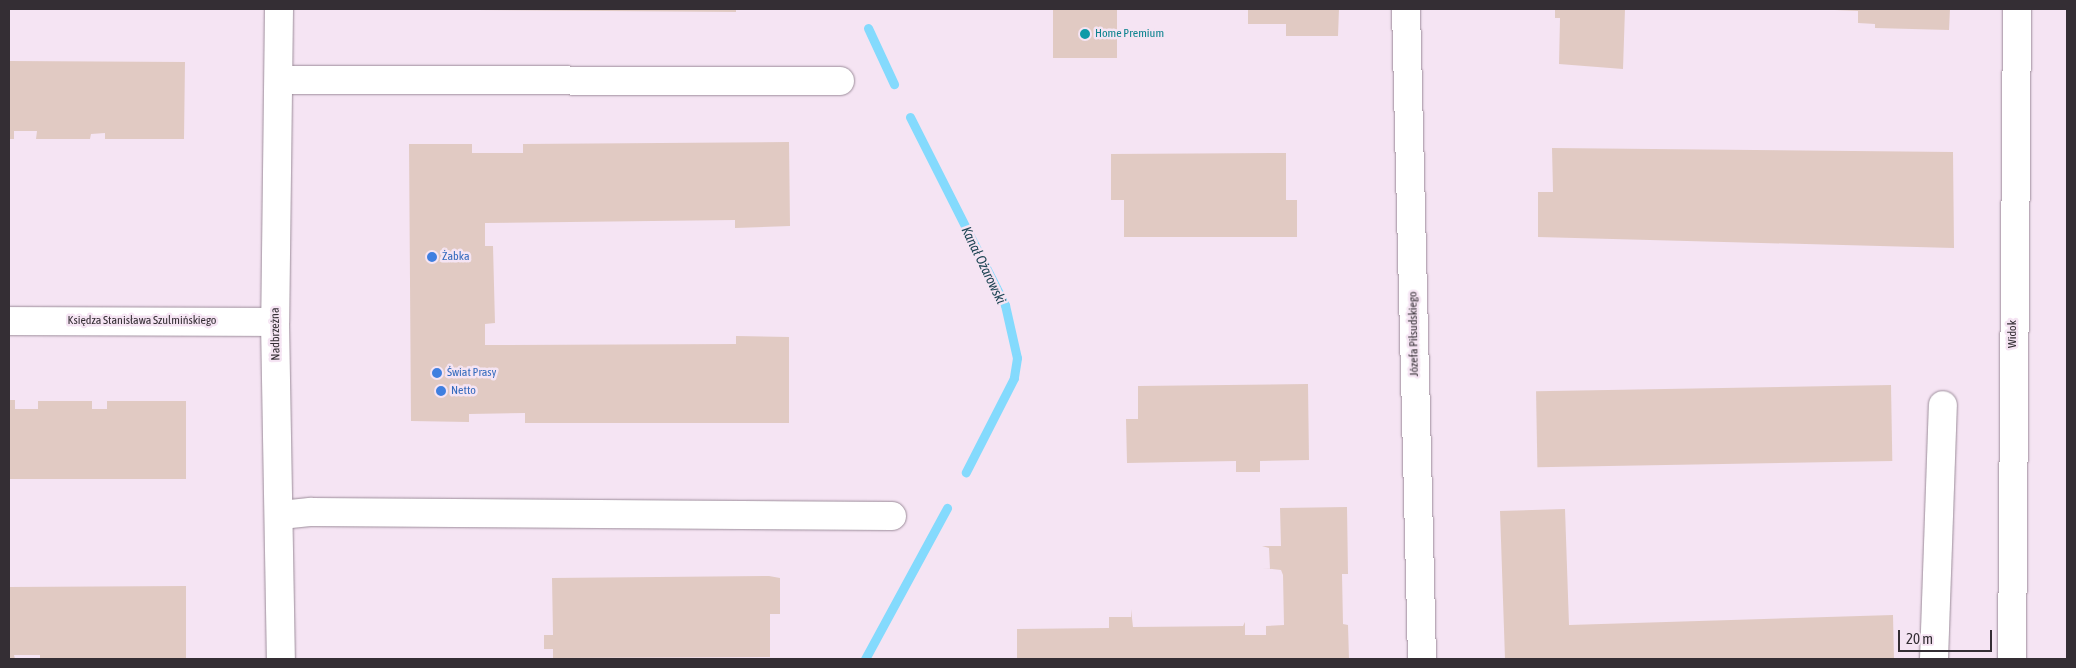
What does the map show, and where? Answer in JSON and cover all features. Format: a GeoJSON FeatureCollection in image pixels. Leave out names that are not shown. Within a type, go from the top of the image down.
{"type":"FeatureCollection","features":[{"type":"Feature","properties":{"kind":"street","name":"Nadbrzeżna"},"geometry":{"type":"LineString","coordinates":[[279,9],[280,80],[275,322],[281,514],[281,659]]}},
{"type":"Feature","properties":{"kind":"street","name":"Józefa Piłsudskiego"},"geometry":{"type":"LineString","coordinates":[[1406,9],[1422,659]]}},
{"type":"Feature","properties":{"kind":"street","name":"Widok"},"geometry":{"type":"LineString","coordinates":[[2012,659],[2017,9]]}},
{"type":"Feature","properties":{"kind":"street"},"geometry":{"type":"LineString","coordinates":[[280,80],[840,81]]}},
{"type":"Feature","properties":{"kind":"street","name":"Księdza Stanisława Szulmińskiego"},"geometry":{"type":"LineString","coordinates":[[9,321],[275,322]]}},
{"type":"Feature","properties":{"kind":"street"},"geometry":{"type":"LineString","coordinates":[[1934,659],[1943,405]]}},
{"type":"Feature","properties":{"kind":"street"},"geometry":{"type":"LineString","coordinates":[[281,514],[321,512],[892,516]]}},
{"type":"Feature","properties":{"kind":"building"},"geometry":{"type":"Polygon","coordinates":[[[349,9],[736,9],[736,12],[349,9]]]}},
{"type":"Feature","properties":{"kind":"building","name":"Home Premium"},"geometry":{"type":"Polygon","coordinates":[[[1053,9],[1117,9],[1117,58],[1053,58],[1053,9]]]}},
{"type":"Feature","properties":{"kind":"building"},"geometry":{"type":"Polygon","coordinates":[[[1248,9],[1339,9],[1338,36],[1286,36],[1286,24],[1248,24],[1248,9]]]}},
{"type":"Feature","properties":{"kind":"building"},"geometry":{"type":"Polygon","coordinates":[[[1555,9],[1625,9],[1623,69],[1559,64],[1560,18],[1555,18],[1555,9]]]}},
{"type":"Feature","properties":{"kind":"building"},"geometry":{"type":"Polygon","coordinates":[[[1811,9],[1950,9],[1949,30],[1875,28],[1875,24],[1858,23],[1858,11],[1811,9]]]}},
{"type":"Feature","properties":{"kind":"building"},"geometry":{"type":"Polygon","coordinates":[[[9,61],[185,62],[184,139],[105,139],[105,133],[91,134],[90,139],[36,139],[37,131],[14,131],[14,139],[9,139],[9,61]]]}},
{"type":"Feature","properties":{"kind":"building"},"geometry":{"type":"Polygon","coordinates":[[[789,142],[790,226],[735,228],[735,220],[485,223],[485,246],[493,246],[495,323],[485,324],[485,345],[736,344],[736,336],[789,337],[789,423],[525,423],[525,413],[469,414],[469,422],[411,421],[409,144],[472,144],[472,153],[523,153],[523,144],[789,142]]]}},
{"type":"Feature","properties":{"kind":"building"},"geometry":{"type":"Polygon","coordinates":[[[1552,148],[1953,152],[1954,248],[1538,237],[1538,192],[1553,192],[1552,148]]]}},
{"type":"Feature","properties":{"kind":"building"},"geometry":{"type":"Polygon","coordinates":[[[1286,153],[1286,200],[1297,200],[1297,237],[1124,237],[1124,200],[1111,200],[1111,154],[1286,153]]]}},
{"type":"Feature","properties":{"kind":"building"},"geometry":{"type":"Polygon","coordinates":[[[1308,384],[1309,460],[1260,461],[1260,472],[1236,472],[1236,461],[1127,463],[1126,419],[1138,419],[1138,386],[1308,384]]]}},
{"type":"Feature","properties":{"kind":"building"},"geometry":{"type":"Polygon","coordinates":[[[1891,385],[1892,461],[1537,467],[1536,391],[1891,385]]]}},
{"type":"Feature","properties":{"kind":"building"},"geometry":{"type":"Polygon","coordinates":[[[9,400],[15,400],[15,409],[38,409],[38,401],[92,401],[92,409],[107,409],[107,401],[186,401],[186,479],[9,479],[9,400]]]}},
{"type":"Feature","properties":{"kind":"building"},"geometry":{"type":"Polygon","coordinates":[[[1347,507],[1348,574],[1342,574],[1343,624],[1348,625],[1349,659],[1017,659],[1017,629],[1109,628],[1109,617],[1131,617],[1131,609],[1133,627],[1243,626],[1245,622],[1245,635],[1266,635],[1266,626],[1284,625],[1283,575],[1281,570],[1270,569],[1269,548],[1262,546],[1281,546],[1280,508],[1347,507]]]}},
{"type":"Feature","properties":{"kind":"building"},"geometry":{"type":"Polygon","coordinates":[[[1565,509],[1569,625],[1893,615],[1894,659],[1505,659],[1500,511],[1565,509]]]}},
{"type":"Feature","properties":{"kind":"building"},"geometry":{"type":"Polygon","coordinates":[[[769,576],[780,578],[780,614],[770,614],[770,657],[553,658],[553,649],[544,649],[544,635],[553,635],[552,578],[769,576]]]}},
{"type":"Feature","properties":{"kind":"building"},"geometry":{"type":"Polygon","coordinates":[[[186,586],[186,659],[40,659],[40,655],[14,655],[15,659],[9,659],[9,587],[186,586]]]}},
{"type":"Feature","properties":{"kind":"waterway","name":"Kanał Ożarowski"},"geometry":{"type":"LineString","coordinates":[[868,28],[894,84]]}},
{"type":"Feature","properties":{"kind":"waterway","name":"Kanał Ożarowski"},"geometry":{"type":"LineString","coordinates":[[910,117],[1005,305],[1017,358],[1014,378],[966,472]]}},
{"type":"Feature","properties":{"kind":"waterway","name":"Kanał Ożarowski"},"geometry":{"type":"LineString","coordinates":[[865,659],[947,508]]}},
{"type":"Feature","properties":{"kind":"place","name":"Home Premium"},"geometry":{"type":"Point","coordinates":[1085,34]}},
{"type":"Feature","properties":{"kind":"place","name":"Żabka"},"geometry":{"type":"Point","coordinates":[432,257]}},
{"type":"Feature","properties":{"kind":"place","name":"Świat Prasy"},"geometry":{"type":"Point","coordinates":[437,373]}},
{"type":"Feature","properties":{"kind":"place","name":"Netto"},"geometry":{"type":"Point","coordinates":[441,391]}}]}
